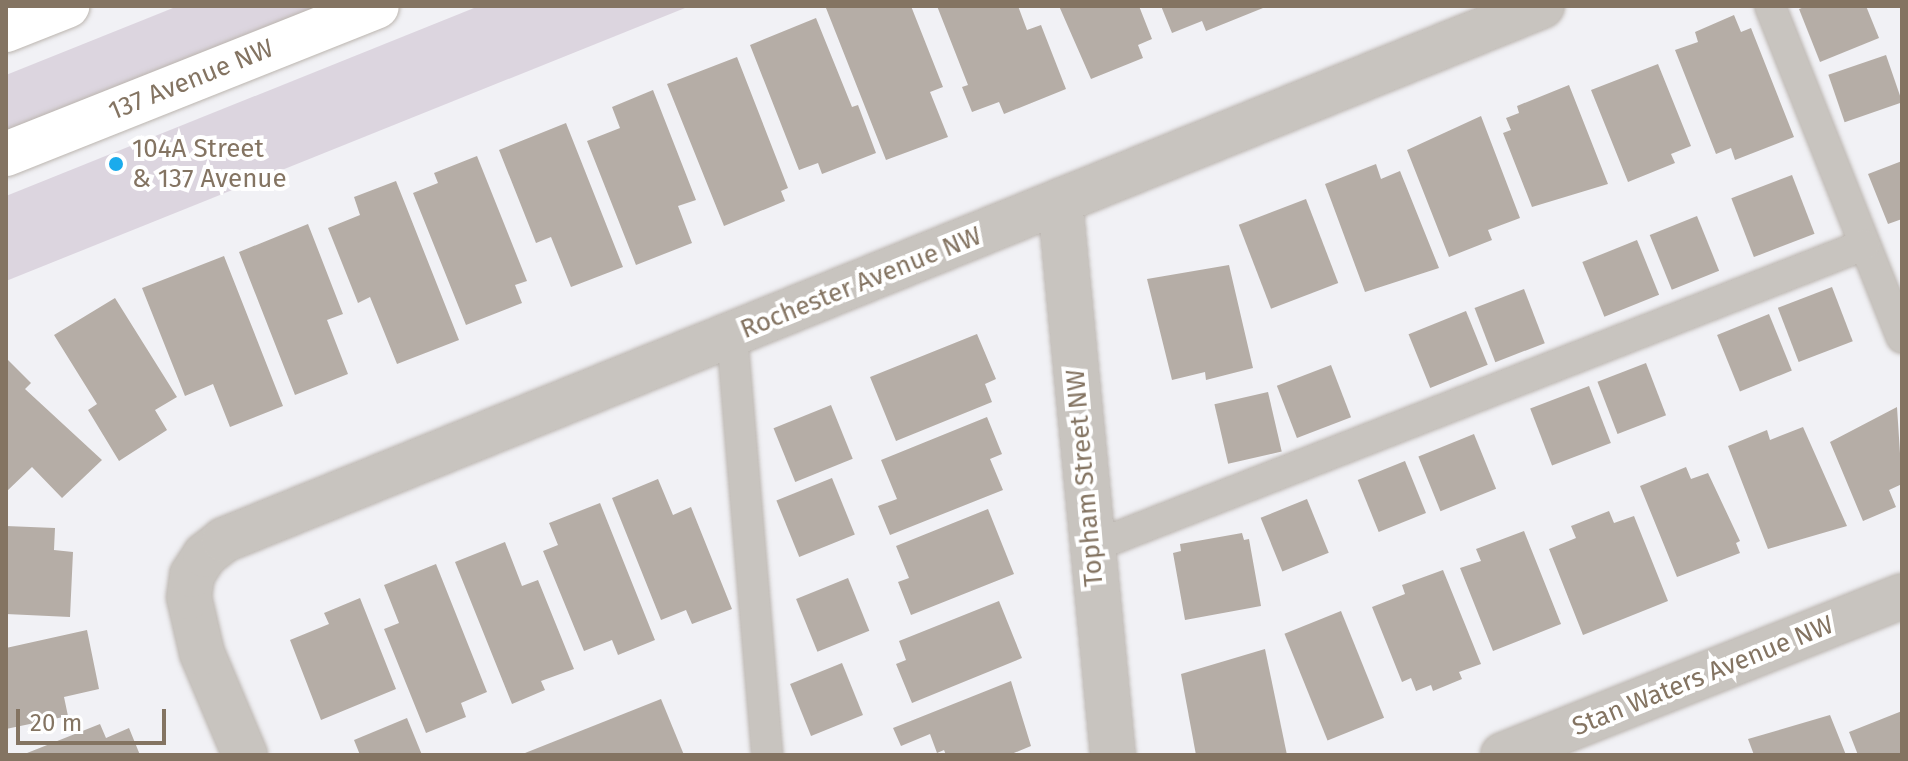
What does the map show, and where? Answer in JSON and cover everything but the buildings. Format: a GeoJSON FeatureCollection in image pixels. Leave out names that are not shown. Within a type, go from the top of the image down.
{"type":"FeatureCollection","features":[{"type":"Feature","properties":{"kind":"main road"},"geometry":{"type":"LineString","coordinates":[[6,30],[67,6]]}},
{"type":"Feature","properties":{"kind":"main road","name":"137 Avenue NW"},"geometry":{"type":"LineString","coordinates":[[6,154],[377,6]]}},
{"type":"Feature","properties":{"kind":"street","name":"Rochester Avenue NW"},"geometry":{"type":"LineString","coordinates":[[245,755],[191,618],[192,575],[224,540],[1542,6]]}},
{"type":"Feature","properties":{"kind":"street","name":"Topham Street NW"},"geometry":{"type":"LineString","coordinates":[[1060,201],[1113,755]]}},
{"type":"Feature","properties":{"kind":"street","name":"Stan Waters Avenue NW"},"geometry":{"type":"LineString","coordinates":[[1503,755],[1902,596]]}},
{"type":"Feature","properties":{"kind":"lane"},"geometry":{"type":"LineString","coordinates":[[1770,6],[1902,338]]}},
{"type":"Feature","properties":{"kind":"lane"},"geometry":{"type":"LineString","coordinates":[[1092,547],[1864,245]]}},
{"type":"Feature","properties":{"kind":"lane"},"geometry":{"type":"LineString","coordinates":[[732,335],[767,755]]}},
{"type":"Feature","properties":{"kind":"shaded area"},"geometry":{"type":"Polygon","coordinates":[[[178,6],[323,6],[6,133],[6,75],[178,6]]]}},
{"type":"Feature","properties":{"kind":"shaded area"},"geometry":{"type":"Polygon","coordinates":[[[479,6],[690,6],[6,281],[6,196],[479,6]]]}},
{"type":"Feature","properties":{"kind":"place","name":"104A Street & 137 Avenue"},"geometry":{"type":"Point","coordinates":[116,164]}}]}
